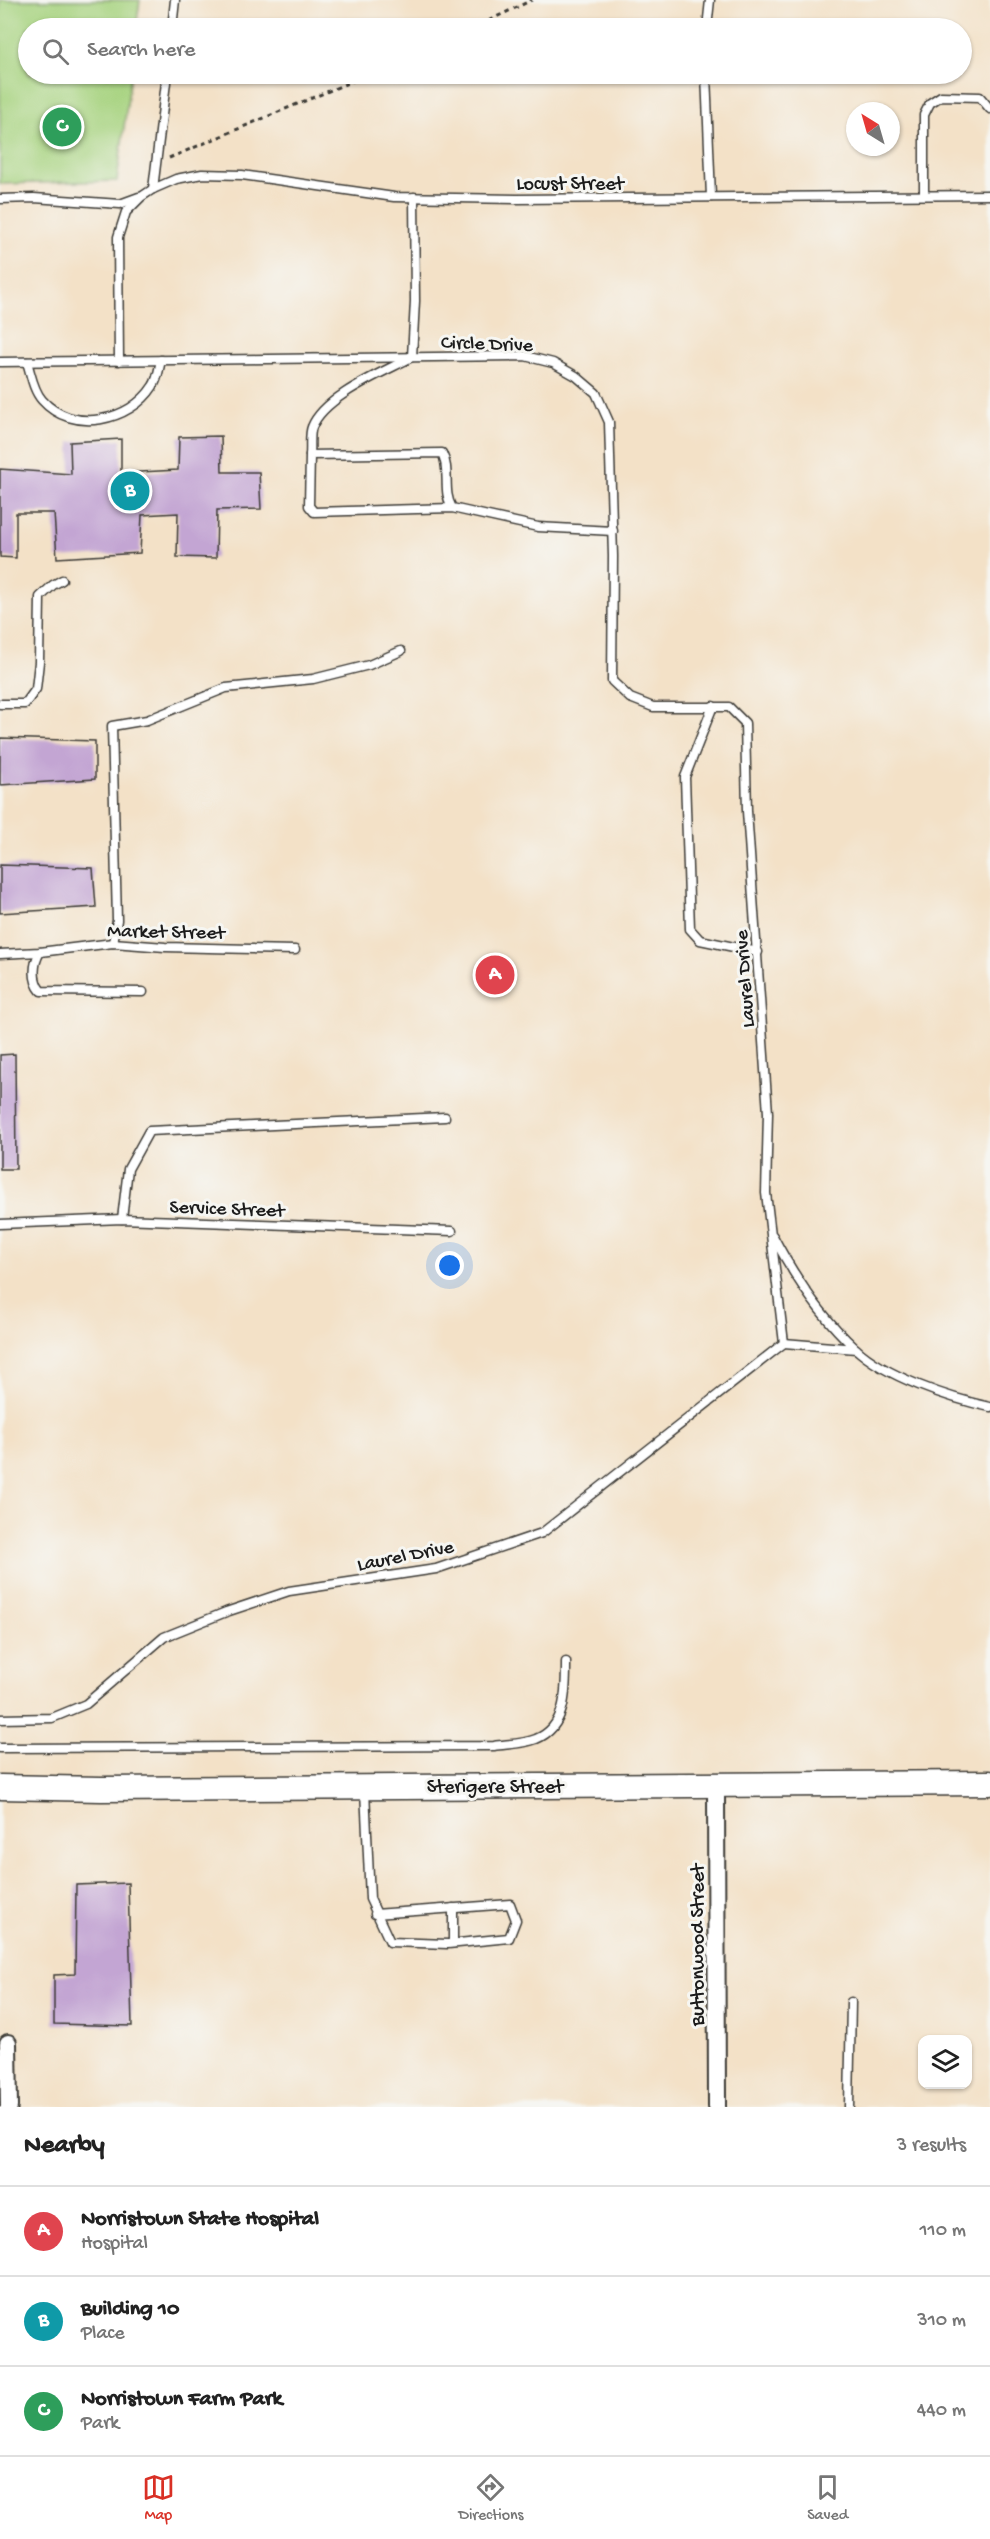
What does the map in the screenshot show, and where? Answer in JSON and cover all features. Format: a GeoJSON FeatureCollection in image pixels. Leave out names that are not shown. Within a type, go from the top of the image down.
{"type":"FeatureCollection","features":[{"type":"Feature","properties":{"kind":"street","name":"Buttonwood Street"},"geometry":{"type":"LineString","coordinates":[[716,1783],[717,2107]]}},
{"type":"Feature","properties":{"kind":"street","name":"Sterigere Street"},"geometry":{"type":"LineString","coordinates":[[0,1787],[990,1783]]}},
{"type":"Feature","properties":{"kind":"street"},"geometry":{"type":"LineString","coordinates":[[8,2043],[9,2107]]}},
{"type":"Feature","properties":{"kind":"lane"},"geometry":{"type":"LineString","coordinates":[[173,18],[175,0]]}},
{"type":"Feature","properties":{"kind":"lane"},"geometry":{"type":"LineString","coordinates":[[708,18],[710,0]]}},
{"type":"Feature","properties":{"kind":"lane"},"geometry":{"type":"LineString","coordinates":[[153,189],[165,84]]}},
{"type":"Feature","properties":{"kind":"lane"},"geometry":{"type":"LineString","coordinates":[[706,84],[711,197]]}},
{"type":"Feature","properties":{"kind":"lane"},"geometry":{"type":"LineString","coordinates":[[924,195],[924,115],[930,103],[942,96],[980,97],[990,109]]}},
{"type":"Feature","properties":{"kind":"lane","name":"Locust Street"},"geometry":{"type":"LineString","coordinates":[[141,197],[176,179],[202,174],[242,175],[346,191],[414,197],[517,199],[990,195]]}},
{"type":"Feature","properties":{"kind":"lane"},"geometry":{"type":"LineString","coordinates":[[0,200],[34,198],[120,204],[141,197]]}},
{"type":"Feature","properties":{"kind":"lane"},"geometry":{"type":"LineString","coordinates":[[119,361],[118,237],[126,212],[141,197]]}},
{"type":"Feature","properties":{"kind":"lane"},"geometry":{"type":"LineString","coordinates":[[414,197],[415,301],[412,357],[325,407],[312,428],[309,506],[314,512],[452,508],[538,527],[613,531]]}},
{"type":"Feature","properties":{"kind":"lane","name":"Circle Drive"},"geometry":{"type":"LineString","coordinates":[[0,362],[525,356],[554,363],[576,376],[596,393],[609,422],[613,531],[612,681],[630,698],[653,707],[729,707],[745,723]]}},
{"type":"Feature","properties":{"kind":"lane"},"geometry":{"type":"LineString","coordinates":[[27,362],[42,401],[61,414],[89,421],[118,416],[141,403],[155,384],[161,360]]}},
{"type":"Feature","properties":{"kind":"lane"},"geometry":{"type":"LineString","coordinates":[[310,455],[442,453],[445,459],[446,499],[452,508]]}},
{"type":"Feature","properties":{"kind":"lane"},"geometry":{"type":"LineString","coordinates":[[0,704],[25,704],[36,689],[39,663],[40,597],[62,580]]}},
{"type":"Feature","properties":{"kind":"lane"},"geometry":{"type":"LineString","coordinates":[[113,943],[117,920],[112,726],[147,720],[226,688],[313,679],[369,665],[401,651]]}},
{"type":"Feature","properties":{"kind":"lane"},"geometry":{"type":"LineString","coordinates":[[713,706],[685,777],[690,929],[700,940],[758,952]]}},
{"type":"Feature","properties":{"kind":"lane","name":"Laurel Drive"},"geometry":{"type":"LineString","coordinates":[[745,723],[747,811],[768,1113],[766,1193],[784,1343]]}},
{"type":"Feature","properties":{"kind":"lane","name":"Market Street"},"geometry":{"type":"LineString","coordinates":[[0,954],[40,952],[113,943],[165,947],[295,950]]}},
{"type":"Feature","properties":{"kind":"lane"},"geometry":{"type":"LineString","coordinates":[[40,952],[34,962],[36,984],[41,991],[143,992]]}},
{"type":"Feature","properties":{"kind":"lane"},"geometry":{"type":"LineString","coordinates":[[122,1219],[128,1169],[149,1131],[445,1117]]}},
{"type":"Feature","properties":{"kind":"lane","name":"Service Street"},"geometry":{"type":"LineString","coordinates":[[0,1224],[122,1219],[452,1231]]}},
{"type":"Feature","properties":{"kind":"lane","name":"Laurel Drive"},"geometry":{"type":"LineString","coordinates":[[771,1232],[790,1269],[826,1316],[856,1349],[886,1369],[919,1383],[990,1407]]}},
{"type":"Feature","properties":{"kind":"lane","name":"Laurel Drive"},"geometry":{"type":"LineString","coordinates":[[0,1719],[52,1718],[86,1704],[164,1637],[226,1612],[290,1591],[436,1569],[542,1533],[784,1343],[856,1349]]}},
{"type":"Feature","properties":{"kind":"lane"},"geometry":{"type":"LineString","coordinates":[[0,1748],[280,1745],[495,1746],[536,1739],[553,1729],[561,1713],[566,1693],[566,1662]]}},
{"type":"Feature","properties":{"kind":"lane"},"geometry":{"type":"LineString","coordinates":[[365,1786],[370,1899],[375,1914],[390,1942],[453,1943],[509,1938],[516,1920],[510,1904],[375,1914]]}},
{"type":"Feature","properties":{"kind":"lane"},"geometry":{"type":"LineString","coordinates":[[453,1908],[453,1943]]}},
{"type":"Feature","properties":{"kind":"lane"},"geometry":{"type":"LineString","coordinates":[[849,2107],[851,2002]]}},
{"type":"Feature","properties":{"kind":"path"},"geometry":{"type":"LineString","coordinates":[[494,18],[532,0]]}},
{"type":"Feature","properties":{"kind":"path"},"geometry":{"type":"LineString","coordinates":[[156,163],[345,84]]}},
{"type":"Feature","properties":{"kind":"green space"},"geometry":{"type":"Polygon","coordinates":[[[0,0],[140,0],[137,18],[18,18],[18,84],[130,84],[117,181],[0,184],[0,0]]]}},
{"type":"Feature","properties":{"kind":"building"},"geometry":{"type":"Polygon","coordinates":[[[221,436],[222,472],[259,472],[261,509],[217,510],[216,558],[177,557],[178,513],[142,515],[140,553],[57,558],[54,513],[16,513],[16,558],[0,557],[0,469],[71,474],[70,442],[121,439],[121,473],[178,470],[179,437],[221,436]]]}},
{"type":"Feature","properties":{"kind":"building"},"geometry":{"type":"Polygon","coordinates":[[[0,738],[95,741],[95,779],[0,785],[0,738]]]}},
{"type":"Feature","properties":{"kind":"building"},"geometry":{"type":"Polygon","coordinates":[[[0,865],[93,868],[96,907],[0,913],[0,865]]]}},
{"type":"Feature","properties":{"kind":"building"},"geometry":{"type":"Polygon","coordinates":[[[15,1054],[16,1169],[0,1169],[0,1055],[15,1054]]]}},
{"type":"Feature","properties":{"kind":"building"},"geometry":{"type":"Polygon","coordinates":[[[128,1883],[132,2026],[54,2024],[54,1975],[75,1974],[76,1885],[128,1883]]]}},
{"type":"Feature","properties":{"kind":"place","name":"Norristown Farm Park"},"geometry":{"type":"Point","coordinates":[62,127]}},
{"type":"Feature","properties":{"kind":"place","name":"Building 10"},"geometry":{"type":"Point","coordinates":[130,491]}},
{"type":"Feature","properties":{"kind":"place","name":"Norristown State Hospital"},"geometry":{"type":"Point","coordinates":[495,975]}}]}
